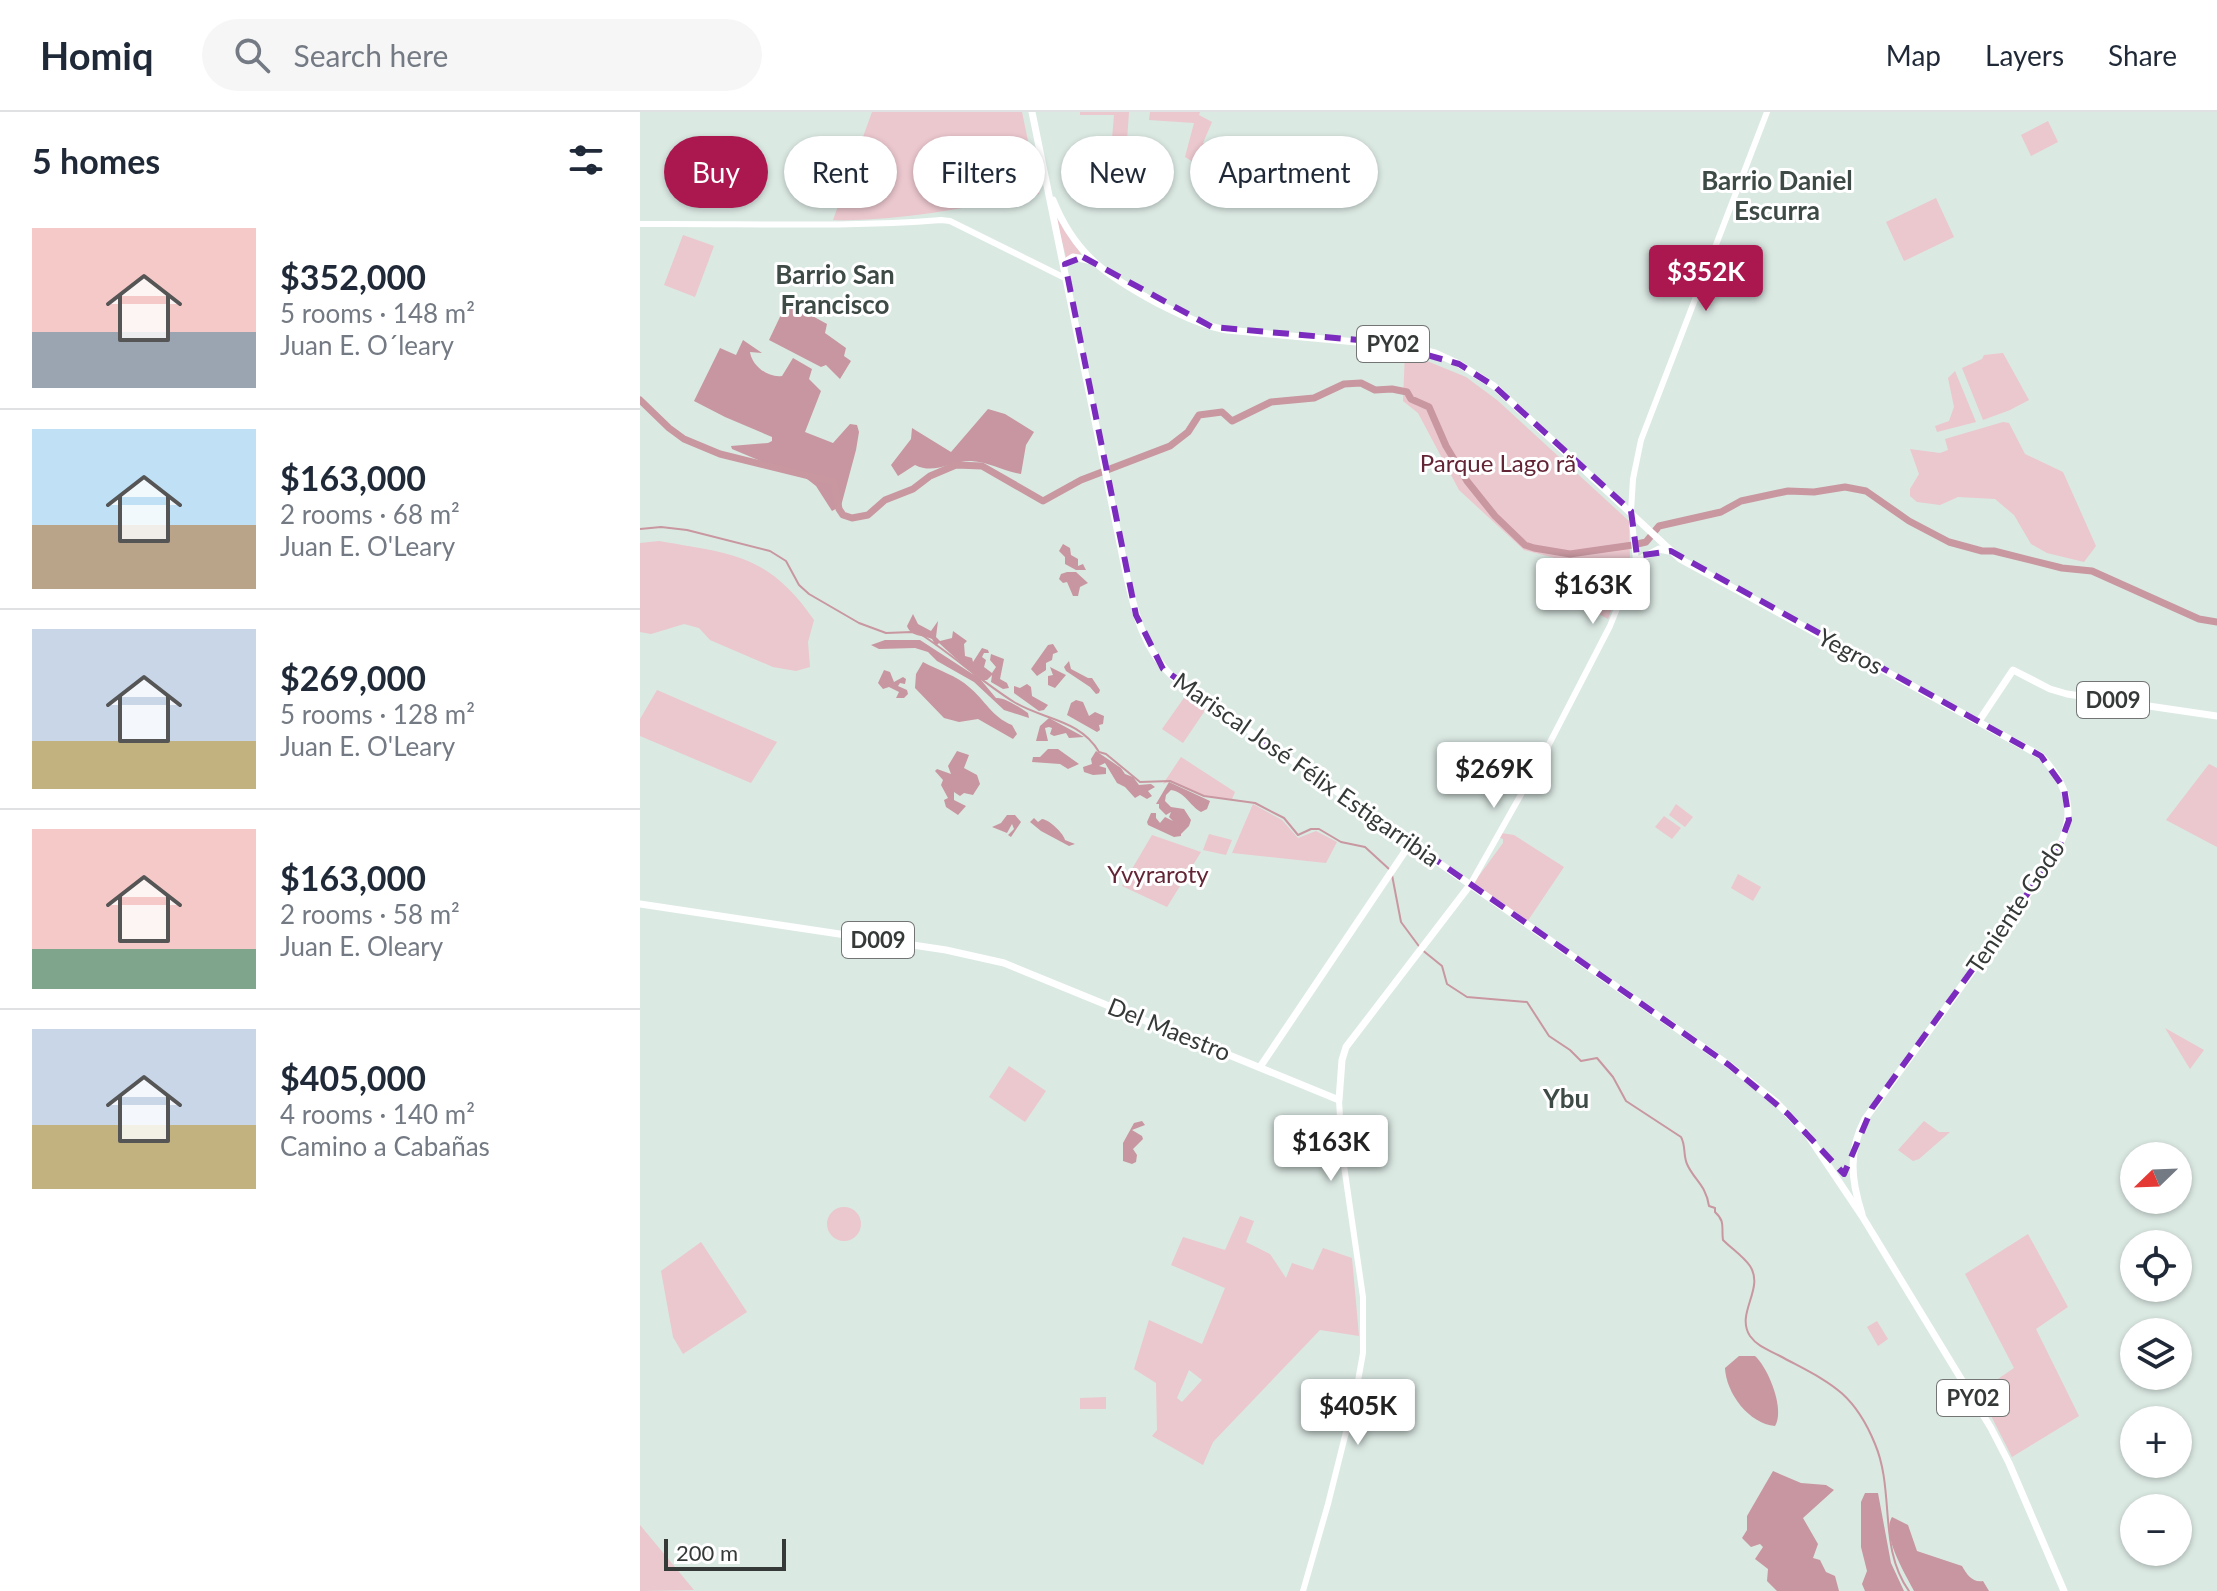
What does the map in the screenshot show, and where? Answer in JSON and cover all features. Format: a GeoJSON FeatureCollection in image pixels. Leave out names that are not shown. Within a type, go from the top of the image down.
{"type":"FeatureCollection","features":[{"type":"Feature","properties":{"kind":"main road","name":"PY02"},"geometry":{"type":"LineString","coordinates":[[1032,112],[1037,136]]}},
{"type":"Feature","properties":{"kind":"main road","name":"PY02"},"geometry":{"type":"LineString","coordinates":[[1045,177],[1068,233],[1092,262],[1132,290],[1212,327],[1251,333],[1381,342],[1435,353],[1494,386],[1631,511]]}},
{"type":"Feature","properties":{"kind":"main road","name":"PY02"},"geometry":{"type":"LineString","coordinates":[[1045,177],[1064,267]]}},
{"type":"Feature","properties":{"kind":"main road"},"geometry":{"type":"LineString","coordinates":[[1064,267],[1067,261],[1077,256],[1092,262]]}},
{"type":"Feature","properties":{"kind":"main road","name":"Mariscal José Félix Estigarribia"},"geometry":{"type":"LineString","coordinates":[[1064,267],[1126,573],[1141,633],[1163,669],[1729,1065],[1788,1114],[1826,1159]]}},
{"type":"Feature","properties":{"kind":"main road","name":"Yegros"},"geometry":{"type":"LineString","coordinates":[[1631,511],[1671,551],[1704,572],[2041,756]]}},
{"type":"Feature","properties":{"kind":"main road"},"geometry":{"type":"LineString","coordinates":[[1636,561],[1659,549],[1671,551]]}},
{"type":"Feature","properties":{"kind":"main road","name":"D009"},"geometry":{"type":"LineString","coordinates":[[1979,721],[2013,670],[2067,694],[2217,716]]}},
{"type":"Feature","properties":{"kind":"main road","name":"Teniente Godo"},"geometry":{"type":"LineString","coordinates":[[1852,1167],[1860,1129],[2064,840],[2069,820],[2068,800],[2059,778],[2041,756]]}},
{"type":"Feature","properties":{"kind":"main road"},"geometry":{"type":"LineString","coordinates":[[1260,1067],[1410,844]]}},
{"type":"Feature","properties":{"kind":"main road"},"geometry":{"type":"LineString","coordinates":[[1339,1100],[1346,1047],[1470,885]]}},
{"type":"Feature","properties":{"kind":"main road","name":"Del Maestro"},"geometry":{"type":"LineString","coordinates":[[640,904],[946,950],[998,962],[1339,1100]]}},
{"type":"Feature","properties":{"kind":"main road","name":"PY02"},"geometry":{"type":"LineString","coordinates":[[1826,1159],[1991,1428],[2064,1591]]}},
{"type":"Feature","properties":{"kind":"main road"},"geometry":{"type":"LineString","coordinates":[[1826,1159],[1839,1174],[1852,1167]]}},
{"type":"Feature","properties":{"kind":"main road","name":"PY02"},"geometry":{"type":"LineString","coordinates":[[1852,1167],[1862,1216]]}},
{"type":"Feature","properties":{"kind":"street"},"geometry":{"type":"LineString","coordinates":[[1470,885],[1524,792],[1610,626],[1636,561],[1631,511],[1633,479],[1641,440],[1767,112]]}},
{"type":"Feature","properties":{"kind":"street"},"geometry":{"type":"LineString","coordinates":[[640,224],[773,222],[827,226],[950,221],[1067,279]]}},
{"type":"Feature","properties":{"kind":"street"},"geometry":{"type":"LineString","coordinates":[[1501,828],[1510,830]]}},
{"type":"Feature","properties":{"kind":"street"},"geometry":{"type":"LineString","coordinates":[[1303,1591],[1360,1371],[1364,1316],[1359,1260],[1342,1152],[1339,1100]]}},
{"type":"Feature","properties":{"kind":"highlighted area"},"geometry":{"type":"Polygon","coordinates":[[[1083,257],[1212,327],[1381,342],[1459,364],[1494,386],[1631,511],[1637,556],[1671,551],[2041,756],[2064,788],[2069,820],[2057,853],[1872,1108],[1844,1174],[1788,1114],[1729,1065],[1163,669],[1136,615],[1065,264],[1083,257]]]}},
{"type":"Feature","properties":{"kind":"green space"},"geometry":{"type":"Polygon","coordinates":[[[872,112],[1022,112],[1027,136],[913,136],[913,208],[962,208],[911,216],[833,220],[837,208],[897,208],[897,136],[863,136],[872,112]]]}},
{"type":"Feature","properties":{"kind":"green space"},"geometry":{"type":"Polygon","coordinates":[[[1080,112],[1129,112],[1127,136],[1112,136],[1114,115],[1080,115],[1080,112]]]}},
{"type":"Feature","properties":{"kind":"green space"},"geometry":{"type":"Polygon","coordinates":[[[1150,112],[1200,112],[1199,115],[1212,122],[1206,136],[1191,136],[1194,123],[1149,120],[1150,112]]]}},
{"type":"Feature","properties":{"kind":"green space"},"geometry":{"type":"Polygon","coordinates":[[[2048,121],[2058,142],[2031,156],[2021,135],[2048,121]]]}},
{"type":"Feature","properties":{"kind":"green space"},"geometry":{"type":"Polygon","coordinates":[[[1190,138],[1190,160],[1185,157],[1190,138]]]}},
{"type":"Feature","properties":{"kind":"green space"},"geometry":{"type":"Polygon","coordinates":[[[1936,198],[1954,237],[1904,261],[1886,222],[1936,198]]]}},
{"type":"Feature","properties":{"kind":"green space"},"geometry":{"type":"Polygon","coordinates":[[[1056,217],[1081,254],[1066,257],[1056,217]]]}},
{"type":"Feature","properties":{"kind":"green space"},"geometry":{"type":"Polygon","coordinates":[[[683,235],[714,246],[695,297],[664,285],[683,235]]]}},
{"type":"Feature","properties":{"kind":"green space","name":"Parque Lago rã"},"geometry":{"type":"Polygon","coordinates":[[[1405,352],[1466,377],[1497,400],[1629,521],[1630,560],[1608,619],[1548,587],[1555,558],[1524,550],[1459,490],[1418,413],[1403,401],[1405,352]]]}},
{"type":"Feature","properties":{"kind":"green space"},"geometry":{"type":"Polygon","coordinates":[[[2003,353],[2029,400],[1983,420],[1962,368],[1982,359],[1984,355],[2003,353]]]}},
{"type":"Feature","properties":{"kind":"green space"},"geometry":{"type":"Polygon","coordinates":[[[1955,371],[1976,422],[1937,432],[1935,426],[1949,421],[1954,407],[1948,378],[1955,371]]]}},
{"type":"Feature","properties":{"kind":"green space"},"geometry":{"type":"Polygon","coordinates":[[[2003,422],[2009,423],[2025,454],[2063,472],[2096,546],[2084,562],[2047,553],[2031,544],[2014,515],[1995,499],[1958,497],[1940,505],[1917,502],[1910,496],[1910,489],[1919,474],[1910,449],[1940,453],[1948,450],[1945,439],[2003,422]]]}},
{"type":"Feature","properties":{"kind":"green space"},"geometry":{"type":"Polygon","coordinates":[[[659,541],[728,554],[764,569],[781,582],[814,620],[808,642],[810,667],[796,671],[773,667],[710,640],[699,628],[684,624],[651,634],[640,632],[640,543],[659,541]]]}},
{"type":"Feature","properties":{"kind":"green space"},"geometry":{"type":"Polygon","coordinates":[[[657,690],[777,742],[751,783],[640,736],[640,719],[657,690]]]}},
{"type":"Feature","properties":{"kind":"green space"},"geometry":{"type":"Polygon","coordinates":[[[1186,695],[1206,709],[1183,743],[1162,729],[1186,695]]]}},
{"type":"Feature","properties":{"kind":"green space"},"geometry":{"type":"Polygon","coordinates":[[[1181,757],[1235,792],[1232,799],[1204,796],[1170,781],[1163,784],[1181,757]]]}},
{"type":"Feature","properties":{"kind":"green space"},"geometry":{"type":"Polygon","coordinates":[[[2209,764],[2217,768],[2217,847],[2166,820],[2209,764]]]}},
{"type":"Feature","properties":{"kind":"green space"},"geometry":{"type":"Polygon","coordinates":[[[1253,804],[1282,820],[1298,838],[1316,831],[1337,842],[1326,863],[1232,853],[1253,804]]]}},
{"type":"Feature","properties":{"kind":"green space"},"geometry":{"type":"Polygon","coordinates":[[[1676,804],[1693,817],[1685,827],[1669,815],[1676,804]]]}},
{"type":"Feature","properties":{"kind":"green space"},"geometry":{"type":"Polygon","coordinates":[[[1664,816],[1681,828],[1672,839],[1655,827],[1664,816]]]}},
{"type":"Feature","properties":{"kind":"green space"},"geometry":{"type":"Polygon","coordinates":[[[1501,833],[1514,835],[1564,867],[1527,922],[1473,884],[1503,843],[1503,839],[1498,837],[1501,833]]]}},
{"type":"Feature","properties":{"kind":"green space"},"geometry":{"type":"Polygon","coordinates":[[[1209,834],[1232,840],[1226,855],[1203,850],[1209,834]]]}},
{"type":"Feature","properties":{"kind":"green space","name":"Yvyraroty"},"geometry":{"type":"Polygon","coordinates":[[[1152,835],[1201,852],[1167,907],[1122,886],[1152,835]]]}},
{"type":"Feature","properties":{"kind":"green space"},"geometry":{"type":"Polygon","coordinates":[[[1738,874],[1761,887],[1753,901],[1731,888],[1738,874]]]}},
{"type":"Feature","properties":{"kind":"green space"},"geometry":{"type":"Polygon","coordinates":[[[2165,1028],[2204,1050],[2190,1069],[2165,1028]]]}},
{"type":"Feature","properties":{"kind":"green space"},"geometry":{"type":"Polygon","coordinates":[[[1009,1066],[1046,1091],[1025,1122],[989,1097],[1009,1066]]]}},
{"type":"Feature","properties":{"kind":"green space"},"geometry":{"type":"Polygon","coordinates":[[[1924,1121],[1939,1132],[1950,1132],[1913,1161],[1898,1150],[1924,1121]]]}},
{"type":"Feature","properties":{"kind":"green space"},"geometry":{"type":"Polygon","coordinates":[[[844,1207],[856,1212],[861,1224],[856,1236],[844,1241],[832,1236],[827,1224],[832,1212],[844,1207]]]}},
{"type":"Feature","properties":{"kind":"green space"},"geometry":{"type":"Polygon","coordinates":[[[1240,1216],[1254,1221],[1246,1242],[1270,1254],[1286,1278],[1292,1263],[1313,1270],[1323,1248],[1352,1258],[1359,1336],[1320,1330],[1213,1442],[1203,1465],[1152,1436],[1157,1430],[1156,1383],[1134,1369],[1149,1320],[1202,1344],[1225,1288],[1171,1265],[1183,1237],[1225,1250],[1240,1216]],[[1189,1370],[1177,1398],[1182,1402],[1202,1380],[1189,1370]]]}},
{"type":"Feature","properties":{"kind":"green space"},"geometry":{"type":"Polygon","coordinates":[[[2028,1234],[2068,1307],[2036,1329],[2079,1416],[2012,1457],[1979,1392],[2014,1368],[1965,1274],[2028,1234]]]}},
{"type":"Feature","properties":{"kind":"green space"},"geometry":{"type":"Polygon","coordinates":[[[701,1242],[747,1312],[683,1354],[673,1337],[661,1271],[701,1242]]]}},
{"type":"Feature","properties":{"kind":"green space"},"geometry":{"type":"Polygon","coordinates":[[[1877,1321],[1888,1339],[1878,1346],[1867,1327],[1877,1321]]]}},
{"type":"Feature","properties":{"kind":"green space"},"geometry":{"type":"Polygon","coordinates":[[[1106,1397],[1106,1409],[1080,1409],[1080,1398],[1106,1397]]]}},
{"type":"Feature","properties":{"kind":"green space"},"geometry":{"type":"Polygon","coordinates":[[[640,1525],[694,1590],[640,1591],[640,1525]]]}},
{"type":"Feature","properties":{"kind":"shaded area"},"geometry":{"type":"Polygon","coordinates":[[[787,302],[827,324],[825,333],[846,348],[844,356],[851,361],[840,379],[826,365],[821,367],[769,340],[787,302]]]}},
{"type":"Feature","properties":{"kind":"shaded area"},"geometry":{"type":"Polygon","coordinates":[[[743,340],[762,353],[750,352],[757,366],[766,373],[782,376],[793,358],[812,369],[809,379],[821,391],[805,432],[833,443],[850,424],[857,425],[856,450],[841,506],[832,511],[816,486],[798,472],[763,462],[731,446],[768,443],[772,437],[694,401],[720,348],[736,355],[743,340]]]}},
{"type":"Feature","properties":{"kind":"shaded area"},"geometry":{"type":"Polygon","coordinates":[[[988,409],[1005,414],[1034,432],[1026,445],[1021,474],[971,461],[929,469],[915,465],[898,476],[891,465],[911,439],[912,428],[951,452],[988,409]]]}},
{"type":"Feature","properties":{"kind":"shaded area"},"geometry":{"type":"Polygon","coordinates":[[[1063,544],[1078,559],[1078,566],[1083,564],[1086,570],[1076,570],[1065,564],[1065,557],[1059,551],[1063,544]]]}},
{"type":"Feature","properties":{"kind":"shaded area"},"geometry":{"type":"Polygon","coordinates":[[[1076,572],[1088,583],[1080,587],[1078,596],[1073,596],[1067,582],[1059,579],[1061,574],[1076,572]]]}},
{"type":"Feature","properties":{"kind":"shaded area"},"geometry":{"type":"Polygon","coordinates":[[[913,614],[918,624],[931,631],[938,621],[936,637],[940,641],[952,638],[953,631],[967,641],[964,644],[965,656],[972,658],[973,662],[982,648],[988,650],[989,653],[984,653],[982,657],[986,660],[984,667],[992,673],[996,667],[990,660],[991,654],[1004,659],[1000,679],[1009,688],[1003,689],[991,682],[992,675],[987,680],[981,680],[996,698],[1017,706],[1028,713],[1029,718],[1004,710],[974,682],[937,661],[928,652],[915,648],[879,649],[871,645],[885,640],[920,640],[974,675],[939,643],[936,646],[932,639],[911,632],[907,626],[913,614]]]}},
{"type":"Feature","properties":{"kind":"shaded area"},"geometry":{"type":"Polygon","coordinates":[[[1053,644],[1058,652],[1046,663],[1046,670],[1037,676],[1031,669],[1048,645],[1053,644]]]}},
{"type":"Feature","properties":{"kind":"shaded area"},"geometry":{"type":"Polygon","coordinates":[[[1069,661],[1071,669],[1092,678],[1099,693],[1096,694],[1066,671],[1064,667],[1069,661]]]}},
{"type":"Feature","properties":{"kind":"shaded area"},"geometry":{"type":"Polygon","coordinates":[[[923,662],[969,687],[994,713],[1012,725],[1017,734],[1013,739],[978,719],[959,722],[944,718],[915,688],[916,674],[923,662]]]}},
{"type":"Feature","properties":{"kind":"shaded area"},"geometry":{"type":"Polygon","coordinates":[[[1050,667],[1066,675],[1055,688],[1048,685],[1048,676],[1053,675],[1050,667]]]}},
{"type":"Feature","properties":{"kind":"shaded area"},"geometry":{"type":"Polygon","coordinates":[[[884,670],[890,672],[894,682],[903,677],[906,679],[905,684],[898,686],[907,690],[904,698],[896,698],[899,692],[889,687],[883,689],[878,683],[884,670]]]}},
{"type":"Feature","properties":{"kind":"shaded area"},"geometry":{"type":"Polygon","coordinates":[[[1027,684],[1031,687],[1032,696],[1048,705],[1044,710],[1039,711],[1014,693],[1014,686],[1020,688],[1027,684]]]}},
{"type":"Feature","properties":{"kind":"shaded area"},"geometry":{"type":"Polygon","coordinates":[[[1076,700],[1083,702],[1089,716],[1095,712],[1104,716],[1100,730],[1097,732],[1067,715],[1071,703],[1076,700]]]}},
{"type":"Feature","properties":{"kind":"shaded area"},"geometry":{"type":"Polygon","coordinates":[[[1049,718],[1084,737],[1069,738],[1066,733],[1054,736],[1050,734],[1052,728],[1049,727],[1045,728],[1048,741],[1036,741],[1040,726],[1049,718]]]}},
{"type":"Feature","properties":{"kind":"shaded area"},"geometry":{"type":"Polygon","coordinates":[[[1048,749],[1058,749],[1079,764],[1068,769],[1060,764],[1032,762],[1033,757],[1040,757],[1048,749]]]}},
{"type":"Feature","properties":{"kind":"shaded area"},"geometry":{"type":"Polygon","coordinates":[[[957,751],[969,755],[964,768],[977,775],[980,784],[973,795],[964,793],[960,796],[954,792],[954,800],[966,806],[958,815],[946,807],[944,800],[948,798],[941,785],[943,780],[935,771],[951,774],[948,766],[957,751]]]}},
{"type":"Feature","properties":{"kind":"shaded area"},"geometry":{"type":"Polygon","coordinates":[[[1096,751],[1133,777],[1139,785],[1151,784],[1155,787],[1148,791],[1152,796],[1135,798],[1117,783],[1105,763],[1099,766],[1106,768],[1106,774],[1084,772],[1083,767],[1092,764],[1091,759],[1096,751]]]}},
{"type":"Feature","properties":{"kind":"shaded area"},"geometry":{"type":"Polygon","coordinates":[[[1169,782],[1210,801],[1207,809],[1201,812],[1176,791],[1171,790],[1166,795],[1165,801],[1171,807],[1184,809],[1191,820],[1181,836],[1174,837],[1147,822],[1151,813],[1156,813],[1160,823],[1165,817],[1173,821],[1169,817],[1171,812],[1166,815],[1156,804],[1169,782]]]}},
{"type":"Feature","properties":{"kind":"shaded area"},"geometry":{"type":"Polygon","coordinates":[[[1007,815],[1015,815],[1021,822],[1011,837],[1008,835],[1014,829],[1012,824],[1007,833],[992,827],[1001,823],[1007,815]]]}},
{"type":"Feature","properties":{"kind":"shaded area"},"geometry":{"type":"Polygon","coordinates":[[[1034,818],[1038,822],[1042,819],[1049,822],[1065,840],[1075,844],[1069,846],[1041,831],[1030,822],[1034,818]]]}},
{"type":"Feature","properties":{"kind":"shaded area"},"geometry":{"type":"Polygon","coordinates":[[[1142,1121],[1145,1125],[1132,1130],[1143,1139],[1133,1149],[1137,1155],[1136,1162],[1123,1161],[1123,1143],[1134,1123],[1142,1121]]]}},
{"type":"Feature","properties":{"kind":"shaded area"},"geometry":{"type":"Polygon","coordinates":[[[1739,1356],[1755,1356],[1765,1370],[1777,1400],[1778,1419],[1775,1426],[1756,1420],[1734,1397],[1725,1368],[1739,1356]]]}},
{"type":"Feature","properties":{"kind":"shaded area"},"geometry":{"type":"Polygon","coordinates":[[[1773,1471],[1801,1483],[1826,1485],[1834,1490],[1803,1518],[1818,1544],[1813,1558],[1820,1560],[1826,1572],[1835,1576],[1839,1591],[1777,1591],[1767,1581],[1768,1569],[1755,1559],[1763,1547],[1760,1544],[1751,1547],[1742,1538],[1747,1530],[1747,1516],[1773,1471]]]}},
{"type":"Feature","properties":{"kind":"shaded area"},"geometry":{"type":"Polygon","coordinates":[[[1865,1493],[1878,1493],[1891,1563],[1904,1591],[1865,1591],[1862,1584],[1867,1571],[1861,1547],[1861,1502],[1865,1493]]]}},
{"type":"Feature","properties":{"kind":"shaded area"},"geometry":{"type":"Polygon","coordinates":[[[1892,1517],[1908,1525],[1917,1551],[1962,1566],[1971,1578],[1983,1581],[1989,1591],[1914,1591],[1892,1544],[1889,1525],[1892,1517]]]}},
{"type":"Feature","properties":{"kind":"waterway"},"geometry":{"type":"LineString","coordinates":[[640,400],[684,439],[720,454],[834,482],[839,509],[843,515],[852,518],[868,515],[885,500],[913,489],[930,476],[956,465],[982,466],[1043,501],[1081,480],[1170,446],[1188,432],[1199,415],[1222,412],[1232,421],[1271,402],[1314,398],[1344,384],[1361,383],[1375,390],[1407,392],[1411,399],[1429,407],[1446,446],[1467,481],[1495,516],[1525,545],[1534,548],[1570,554],[1633,545],[1646,542],[1659,526],[1721,512],[1741,501],[1788,491],[1814,492],[1845,487],[1866,491],[1909,521],[1949,542],[2062,568],[2092,571],[2199,619],[2217,622]]}},
{"type":"Feature","properties":{"kind":"waterway"},"geometry":{"type":"LineString","coordinates":[[640,529],[661,527],[687,530],[770,551],[786,561],[799,585],[809,594],[859,623],[886,633],[912,632],[922,635],[1014,702],[1082,733],[1099,752],[1106,754],[1140,782],[1170,781],[1204,796],[1255,803],[1284,818],[1298,835],[1319,829],[1341,842],[1365,847],[1389,869]]}},
{"type":"Feature","properties":{"kind":"waterway"},"geometry":{"type":"LineString","coordinates":[[1392,875],[1401,922],[1421,949],[1442,966],[1447,984],[1467,997],[1527,1002],[1549,1036],[1581,1061],[1597,1058],[1613,1077],[1626,1101],[1681,1137],[1687,1164],[1705,1193],[1709,1206],[1715,1208],[1721,1219],[1723,1240],[1747,1262],[1754,1275],[1746,1319],[1750,1336],[1760,1346],[1837,1390],[1848,1399],[1867,1426],[1881,1462],[1893,1556],[1909,1591]]}},
{"type":"Feature","properties":{"kind":"district","name":"Barrio Daniel Escurra"},"geometry":{"type":"Point","coordinates":[1777,196]}},
{"type":"Feature","properties":{"kind":"district","name":"Barrio San Francisco"},"geometry":{"type":"Point","coordinates":[835,290]}},
{"type":"Feature","properties":{"kind":"district","name":"Ybu"},"geometry":{"type":"Point","coordinates":[1566,1099]}}]}
